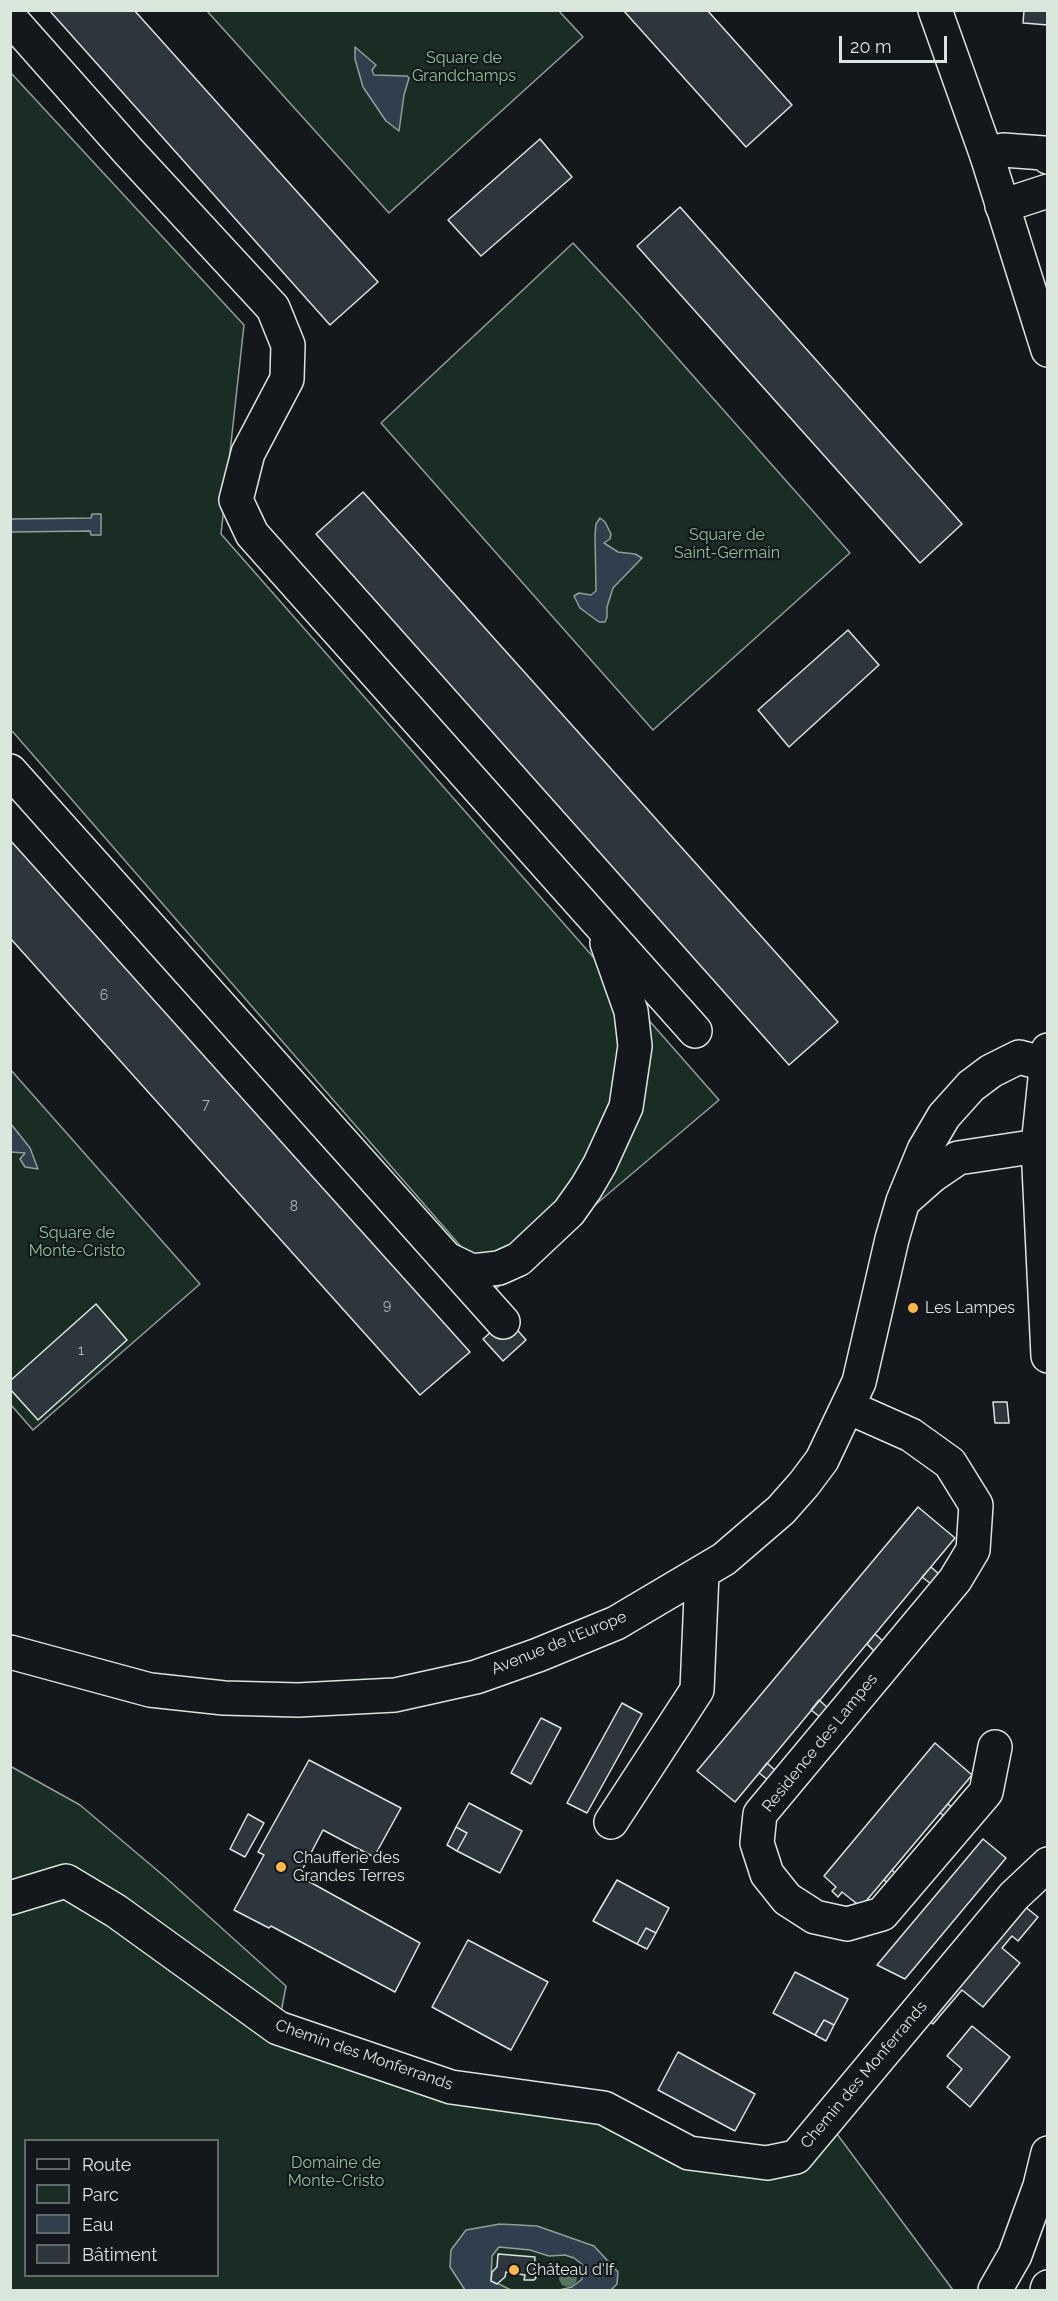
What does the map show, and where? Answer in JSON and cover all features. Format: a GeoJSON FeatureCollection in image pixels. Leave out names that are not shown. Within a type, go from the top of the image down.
{"type":"FeatureCollection","features":[{"type":"Feature","properties":{"kind":"street"},"geometry":{"type":"LineString","coordinates":[[935,10],[987,156],[1047,350]]}},
{"type":"Feature","properties":{"kind":"street"},"geometry":{"type":"LineString","coordinates":[[10,18],[128,151],[273,308],[288,345],[287,379],[248,453],[236,500],[252,534],[695,1031]]}},
{"type":"Feature","properties":{"kind":"street"},"geometry":{"type":"LineString","coordinates":[[987,156],[1003,150],[1044,153],[1047,157]]}},
{"type":"Feature","properties":{"kind":"street"},"geometry":{"type":"LineString","coordinates":[[1002,206],[1047,190]]}},
{"type":"Feature","properties":{"kind":"street"},"geometry":{"type":"LineString","coordinates":[[10,771],[503,1322]]}},
{"type":"Feature","properties":{"kind":"street"},"geometry":{"type":"LineString","coordinates":[[447,1259],[472,1271],[499,1268],[519,1258],[569,1212],[600,1164],[620,1123],[626,1107],[635,1046],[631,1011],[602,927]]}},
{"type":"Feature","properties":{"kind":"street","name":"Avenue de l'Europe"},"geometry":{"type":"LineString","coordinates":[[10,1652],[150,1690],[224,1698],[298,1700],[395,1695],[476,1677],[616,1623],[702,1573],[742,1545],[781,1510],[822,1460],[859,1382],[892,1239],[903,1201],[924,1150],[944,1116],[971,1086],[991,1071],[1019,1057],[1046,1060]]}},
{"type":"Feature","properties":{"kind":"street"},"geometry":{"type":"LineString","coordinates":[[1046,1060],[1043,1141],[1047,1356]]}},
{"type":"Feature","properties":{"kind":"street"},"geometry":{"type":"LineString","coordinates":[[903,1201],[933,1174],[958,1158],[1043,1141]]}},
{"type":"Feature","properties":{"kind":"street","name":"Residence des Lampes"},"geometry":{"type":"LineString","coordinates":[[848,1407],[911,1435],[950,1463],[976,1505],[973,1550],[955,1580],[760,1814],[757,1843],[766,1874],[788,1899],[815,1917],[847,1924],[882,1914],[986,1792],[995,1747]]}},
{"type":"Feature","properties":{"kind":"street"},"geometry":{"type":"LineString","coordinates":[[611,1822],[697,1690],[702,1573]]}},
{"type":"Feature","properties":{"kind":"street","name":"Chemin des Monferrands"},"geometry":{"type":"LineString","coordinates":[[10,1898],[66,1881],[116,1911],[278,2028],[451,2087],[604,2108],[689,2153],[767,2163],[796,2157],[1014,1896],[1047,1864]]}},
{"type":"Feature","properties":{"kind":"street"},"geometry":{"type":"LineString","coordinates":[[995,2290],[1015,2255],[1040,2186],[1047,2153]]}},
{"type":"Feature","properties":{"kind":"street"},"geometry":{"type":"LineString","coordinates":[[1040,2186],[1047,2221]]}},
{"type":"Feature","properties":{"kind":"green space","name":"Square de Grandchamps"},"geometry":{"type":"Polygon","coordinates":[[[207,11],[559,11],[583,37],[389,213],[207,11]]]}},
{"type":"Feature","properties":{"kind":"green space"},"geometry":{"type":"Polygon","coordinates":[[[11,73],[244,325],[221,534],[719,1100],[497,1288],[11,732],[11,73]]]}},
{"type":"Feature","properties":{"kind":"green space","name":"Square de Saint-Germain"},"geometry":{"type":"Polygon","coordinates":[[[573,243],[850,553],[653,730],[381,423],[573,243]]]}},
{"type":"Feature","properties":{"kind":"green space","name":"Square de Monte-Cristo"},"geometry":{"type":"Polygon","coordinates":[[[10,1069],[200,1284],[33,1430],[11,1405],[10,1069]]]}},
{"type":"Feature","properties":{"kind":"green space","name":"Domaine de Monte-Cristo"},"geometry":{"type":"Polygon","coordinates":[[[10,1766],[80,1805],[165,1877],[286,1986],[278,2028],[767,2163],[834,2130],[953,2290],[11,2290],[10,1766]]]}},
{"type":"Feature","properties":{"kind":"water"},"geometry":{"type":"Polygon","coordinates":[[[355,47],[376,65],[372,70],[374,75],[407,76],[409,78],[399,131],[386,121],[363,87],[355,59],[355,47]]]}},
{"type":"Feature","properties":{"kind":"water"},"geometry":{"type":"Polygon","coordinates":[[[92,514],[101,514],[101,535],[91,535],[90,531],[11,532],[11,519],[91,518],[92,514]]]}},
{"type":"Feature","properties":{"kind":"water"},"geometry":{"type":"Polygon","coordinates":[[[600,518],[605,522],[611,534],[610,539],[604,543],[618,552],[635,554],[642,558],[613,588],[605,622],[599,622],[580,608],[574,596],[579,593],[591,595],[596,591],[595,535],[596,524],[600,518]]]}},
{"type":"Feature","properties":{"kind":"water"},"geometry":{"type":"Polygon","coordinates":[[[11,1124],[30,1148],[38,1169],[25,1167],[20,1159],[25,1153],[11,1152],[11,1124]]]}},
{"type":"Feature","properties":{"kind":"water"},"geometry":{"type":"Polygon","coordinates":[[[500,2224],[537,2226],[594,2246],[618,2272],[617,2284],[611,2290],[559,2290],[572,2287],[582,2279],[583,2265],[574,2258],[499,2247],[492,2256],[491,2280],[511,2290],[465,2290],[450,2267],[451,2250],[466,2230],[500,2224]]]}},
{"type":"Feature","properties":{"kind":"building"},"geometry":{"type":"Polygon","coordinates":[[[49,10],[134,10],[378,282],[330,325],[49,10]]]}},
{"type":"Feature","properties":{"kind":"building"},"geometry":{"type":"Polygon","coordinates":[[[623,10],[707,10],[792,105],[746,147],[623,10]]]}},
{"type":"Feature","properties":{"kind":"building"},"geometry":{"type":"Polygon","coordinates":[[[1024,10],[1048,10],[1048,25],[1023,23],[1024,10]]]}},
{"type":"Feature","properties":{"kind":"building"},"geometry":{"type":"Polygon","coordinates":[[[540,139],[572,177],[481,256],[448,220],[540,139]]]}},
{"type":"Feature","properties":{"kind":"building"},"geometry":{"type":"Polygon","coordinates":[[[680,207],[962,524],[920,563],[637,246],[680,207]]]}},
{"type":"Feature","properties":{"kind":"building"},"geometry":{"type":"Polygon","coordinates":[[[363,492],[838,1022],[789,1065],[316,534],[363,492]]]}},
{"type":"Feature","properties":{"kind":"building"},"geometry":{"type":"Polygon","coordinates":[[[848,630],[879,665],[789,747],[758,710],[848,630]]]}},
{"type":"Feature","properties":{"kind":"building"},"geometry":{"type":"Polygon","coordinates":[[[10,840],[470,1352],[420,1395],[10,938],[10,840]]]}},
{"type":"Feature","properties":{"kind":"building"},"geometry":{"type":"Polygon","coordinates":[[[96,1304],[127,1340],[38,1420],[10,1389],[10,1381],[96,1304]]]}},
{"type":"Feature","properties":{"kind":"building"},"geometry":{"type":"Polygon","coordinates":[[[507,1318],[526,1340],[503,1361],[483,1339],[507,1318]]]}},
{"type":"Feature","properties":{"kind":"building"},"geometry":{"type":"Polygon","coordinates":[[[993,1402],[1007,1402],[1009,1423],[995,1423],[993,1402]]]}},
{"type":"Feature","properties":{"kind":"building"},"geometry":{"type":"Polygon","coordinates":[[[918,1507],[955,1538],[735,1802],[697,1771],[918,1507]]]}},
{"type":"Feature","properties":{"kind":"building"},"geometry":{"type":"Polygon","coordinates":[[[931,1567],[940,1575],[931,1584],[922,1577],[931,1567]]]}},
{"type":"Feature","properties":{"kind":"building"},"geometry":{"type":"Polygon","coordinates":[[[875,1634],[883,1641],[874,1651],[867,1644],[875,1634]]]}},
{"type":"Feature","properties":{"kind":"building"},"geometry":{"type":"Polygon","coordinates":[[[819,1700],[828,1708],[820,1717],[811,1710],[819,1700]]]}},
{"type":"Feature","properties":{"kind":"building"},"geometry":{"type":"Polygon","coordinates":[[[622,1703],[642,1714],[587,1813],[567,1803],[622,1703]]]}},
{"type":"Feature","properties":{"kind":"building"},"geometry":{"type":"Polygon","coordinates":[[[541,1718],[561,1728],[531,1784],[511,1773],[541,1718]]]}},
{"type":"Feature","properties":{"kind":"building"},"geometry":{"type":"Polygon","coordinates":[[[935,1743],[972,1775],[861,1907],[842,1892],[838,1897],[832,1891],[836,1887],[824,1876],[935,1743]]]}},
{"type":"Feature","properties":{"kind":"building","name":"Chaufferie des Grandes Terres"},"geometry":{"type":"Polygon","coordinates":[[[309,1760],[401,1808],[374,1857],[323,1830],[299,1876],[420,1943],[395,1992],[271,1926],[269,1928],[234,1910],[264,1855],[258,1852],[309,1760]]]}},
{"type":"Feature","properties":{"kind":"building"},"geometry":{"type":"Polygon","coordinates":[[[767,1763],[776,1771],[768,1780],[759,1773],[767,1763]]]}},
{"type":"Feature","properties":{"kind":"building"},"geometry":{"type":"Polygon","coordinates":[[[469,1803],[522,1831],[500,1873],[457,1851],[467,1833],[456,1827],[469,1803]]]}},
{"type":"Feature","properties":{"kind":"building"},"geometry":{"type":"Polygon","coordinates":[[[948,1804],[957,1811],[949,1820],[940,1813],[948,1804]]]}},
{"type":"Feature","properties":{"kind":"building"},"geometry":{"type":"Polygon","coordinates":[[[248,1814],[264,1823],[245,1857],[230,1849],[248,1814]]]}},
{"type":"Feature","properties":{"kind":"building"},"geometry":{"type":"Polygon","coordinates":[[[456,1827],[467,1833],[457,1851],[447,1845],[456,1827]]]}},
{"type":"Feature","properties":{"kind":"building"},"geometry":{"type":"Polygon","coordinates":[[[983,1839],[1006,1858],[905,1979],[877,1965],[983,1839]]]}},
{"type":"Feature","properties":{"kind":"building"},"geometry":{"type":"Polygon","coordinates":[[[892,1870],[901,1879],[893,1887],[884,1880],[892,1870]]]}},
{"type":"Feature","properties":{"kind":"building"},"geometry":{"type":"Polygon","coordinates":[[[617,1880],[669,1908],[656,1933],[646,1928],[637,1944],[593,1921],[617,1880]]]}},
{"type":"Feature","properties":{"kind":"building"},"geometry":{"type":"Polygon","coordinates":[[[1019,1902],[1038,1917],[1018,1941],[1012,1936],[1002,1948],[1020,1963],[983,2007],[962,1990],[933,2024],[924,2016],[1019,1902]]]}},
{"type":"Feature","properties":{"kind":"building"},"geometry":{"type":"Polygon","coordinates":[[[646,1928],[656,1933],[647,1949],[637,1944],[646,1928]]]}},
{"type":"Feature","properties":{"kind":"building"},"geometry":{"type":"Polygon","coordinates":[[[468,1940],[548,1982],[511,2050],[432,2007],[468,1940]]]}},
{"type":"Feature","properties":{"kind":"building"},"geometry":{"type":"Polygon","coordinates":[[[795,1972],[848,1999],[834,2025],[824,2020],[815,2035],[773,2013],[795,1972]]]}},
{"type":"Feature","properties":{"kind":"building"},"geometry":{"type":"Polygon","coordinates":[[[824,2020],[834,2025],[826,2041],[815,2035],[824,2020]]]}},
{"type":"Feature","properties":{"kind":"building"},"geometry":{"type":"Polygon","coordinates":[[[972,2026],[1010,2057],[970,2107],[947,2087],[962,2069],[947,2056],[972,2026]]]}},
{"type":"Feature","properties":{"kind":"building"},"geometry":{"type":"Polygon","coordinates":[[[678,2052],[755,2094],[735,2131],[658,2090],[678,2052]]]}},
{"type":"Feature","properties":{"kind":"building","name":"Château d'If"},"geometry":{"type":"Polygon","coordinates":[[[498,2254],[535,2257],[534,2274],[536,2278],[524,2280],[525,2275],[506,2272],[505,2277],[497,2284],[491,2281],[492,2272],[497,2267],[498,2254]]]}},
{"type":"Feature","properties":{"kind":"place","name":"Les Lampes"},"geometry":{"type":"Point","coordinates":[913,1308]}},
{"type":"Feature","properties":{"kind":"place","name":"Chaufferie des Grandes Terres"},"geometry":{"type":"Point","coordinates":[281,1867]}},
{"type":"Feature","properties":{"kind":"place","name":"Château d'If"},"geometry":{"type":"Point","coordinates":[514,2270]}}]}
